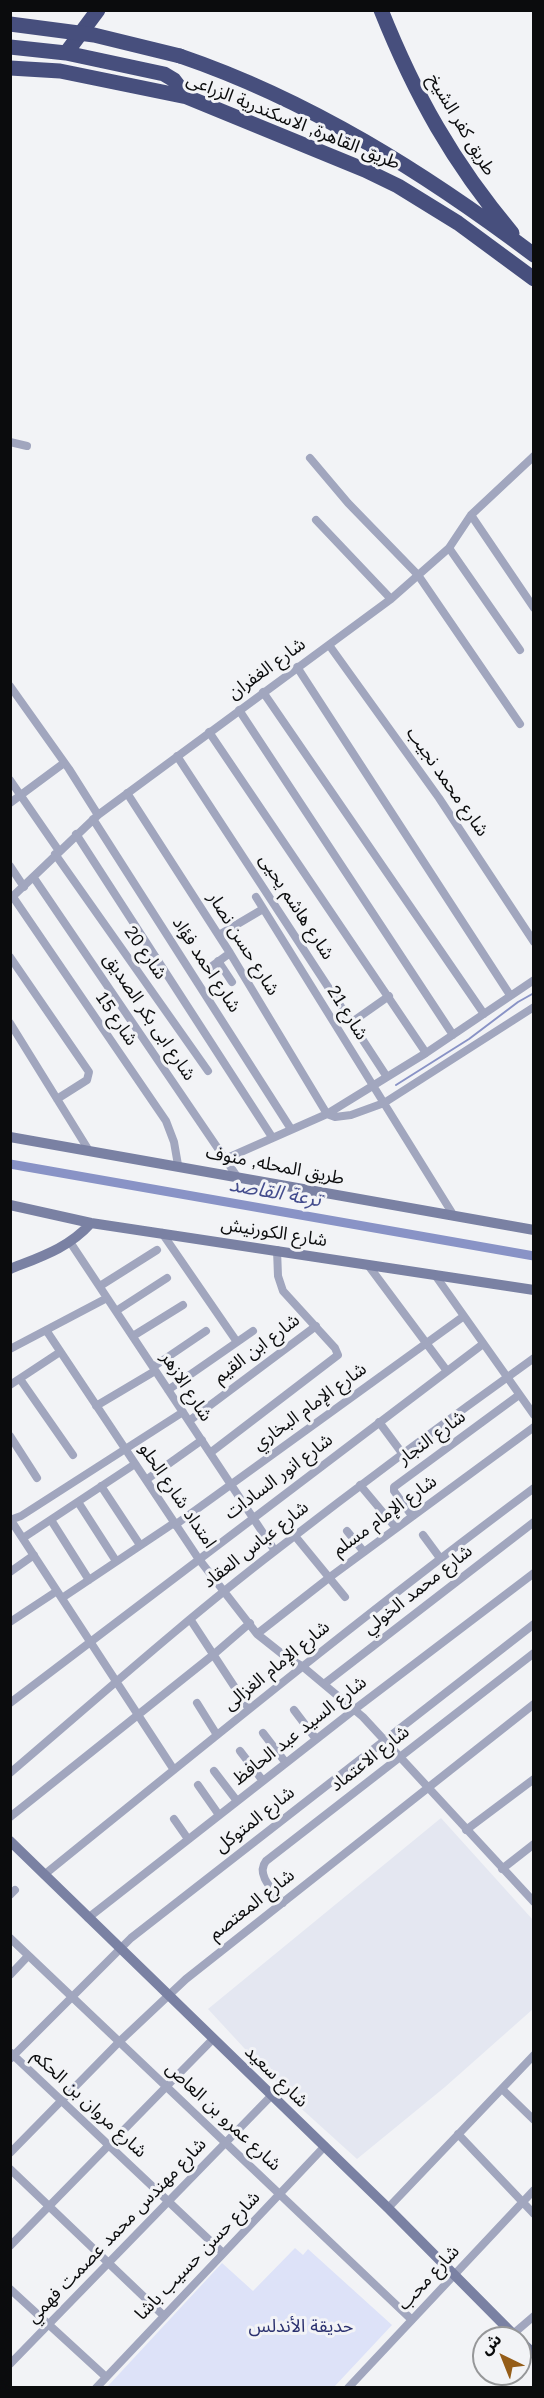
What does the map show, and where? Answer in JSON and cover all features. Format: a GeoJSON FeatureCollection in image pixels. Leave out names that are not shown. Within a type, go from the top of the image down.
{"type":"FeatureCollection","features":[{"type":"Feature","properties":{"kind":"highway"},"geometry":{"type":"LineString","coordinates":[[66,52],[98,10]]}},
{"type":"Feature","properties":{"kind":"highway","name":"طريق كفر الشيخ"},"geometry":{"type":"LineString","coordinates":[[381,10],[412,84],[444,142],[482,198],[529,252]]}},
{"type":"Feature","properties":{"kind":"highway","name":"طريق القاهرة, الاسكندرية الزراعى"},"geometry":{"type":"LineString","coordinates":[[10,24],[94,35],[180,56],[225,71],[354,134],[437,186],[529,252]]}},
{"type":"Feature","properties":{"kind":"highway"},"geometry":{"type":"LineString","coordinates":[[10,47],[66,52],[164,74],[174,80],[187,97]]}},
{"type":"Feature","properties":{"kind":"highway","name":"طريق القاهرة, الاسكندرية الزراعى"},"geometry":{"type":"LineString","coordinates":[[10,68],[60,71],[187,97],[365,170],[398,186],[458,223],[534,279]]}},
{"type":"Feature","properties":{"kind":"main road","name":"طريق المحله, منوف"},"geometry":{"type":"LineString","coordinates":[[11,1136],[534,1230]]}},
{"type":"Feature","properties":{"kind":"main road","name":"شارع الكورنيش"},"geometry":{"type":"LineString","coordinates":[[10,1205],[91,1223],[534,1290]]}},
{"type":"Feature","properties":{"kind":"main road"},"geometry":{"type":"LineString","coordinates":[[10,1269],[57,1250],[70,1242],[91,1223]]}},
{"type":"Feature","properties":{"kind":"main road","name":"شارع سعيد"},"geometry":{"type":"LineString","coordinates":[[10,1841],[325,2146],[505,2326]]}},
{"type":"Feature","properties":{"kind":"street"},"geometry":{"type":"LineString","coordinates":[[10,442],[27,446]]}},
{"type":"Feature","properties":{"kind":"street","name":"شارع الغفران"},"geometry":{"type":"LineString","coordinates":[[12,898],[95,817],[391,599],[449,548],[471,515],[534,456]]}},
{"type":"Feature","properties":{"kind":"street"},"geometry":{"type":"LineString","coordinates":[[310,458],[348,503],[418,575],[520,724]]}},
{"type":"Feature","properties":{"kind":"street"},"geometry":{"type":"LineString","coordinates":[[471,515],[534,608]]}},
{"type":"Feature","properties":{"kind":"street"},"geometry":{"type":"LineString","coordinates":[[316,520],[391,599]]}},
{"type":"Feature","properties":{"kind":"street"},"geometry":{"type":"LineString","coordinates":[[449,548],[520,650]]}},
{"type":"Feature","properties":{"kind":"street","name":"شارع محمد نجيب"},"geometry":{"type":"LineString","coordinates":[[328,645],[439,798],[534,942]]}},
{"type":"Feature","properties":{"kind":"street"},"geometry":{"type":"LineString","coordinates":[[297,667],[510,995]]}},
{"type":"Feature","properties":{"kind":"street","name":"شارع احمد فؤاد"},"geometry":{"type":"LineString","coordinates":[[10,686],[64,762],[95,817],[291,1129]]}},
{"type":"Feature","properties":{"kind":"street"},"geometry":{"type":"LineString","coordinates":[[263,692],[484,1014]]}},
{"type":"Feature","properties":{"kind":"street"},"geometry":{"type":"LineString","coordinates":[[239,710],[453,1035]]}},
{"type":"Feature","properties":{"kind":"street"},"geometry":{"type":"LineString","coordinates":[[209,732],[426,1053]]}},
{"type":"Feature","properties":{"kind":"street","name":"شارع هاشم يحيى"},"geometry":{"type":"LineString","coordinates":[[177,756],[387,1077]]}},
{"type":"Feature","properties":{"kind":"street"},"geometry":{"type":"LineString","coordinates":[[10,802],[64,762]]}},
{"type":"Feature","properties":{"kind":"street","name":"شارع 20"},"geometry":{"type":"LineString","coordinates":[[10,780],[208,1071]]}},
{"type":"Feature","properties":{"kind":"street","name":"شارع حسن نصار"},"geometry":{"type":"LineString","coordinates":[[127,793],[219,935],[327,1114]]}},
{"type":"Feature","properties":{"kind":"street"},"geometry":{"type":"LineString","coordinates":[[76,834],[273,1137]]}},
{"type":"Feature","properties":{"kind":"street"},"geometry":{"type":"LineString","coordinates":[[10,866],[24,887]]}},
{"type":"Feature","properties":{"kind":"street","name":"شارع ابى بكر الصديق"},"geometry":{"type":"LineString","coordinates":[[34,878],[236,1175]]}},
{"type":"Feature","properties":{"kind":"street","name":"شارع 21"},"geometry":{"type":"LineString","coordinates":[[256,897],[454,1216]]}},
{"type":"Feature","properties":{"kind":"street","name":"شارع 15"},"geometry":{"type":"LineString","coordinates":[[12,898],[166,1121],[174,1142],[178,1165]]}},
{"type":"Feature","properties":{"kind":"street"},"geometry":{"type":"LineString","coordinates":[[219,935],[263,909]]}},
{"type":"Feature","properties":{"kind":"street"},"geometry":{"type":"LineString","coordinates":[[208,969],[230,953]]}},
{"type":"Feature","properties":{"kind":"street"},"geometry":{"type":"LineString","coordinates":[[10,957],[89,1072],[87,1080],[57,1099]]}},
{"type":"Feature","properties":{"kind":"street"},"geometry":{"type":"LineString","coordinates":[[218,962],[232,982]]}},
{"type":"Feature","properties":{"kind":"street"},"geometry":{"type":"LineString","coordinates":[[225,1159],[327,1114],[426,1053],[534,980]]}},
{"type":"Feature","properties":{"kind":"street"},"geometry":{"type":"LineString","coordinates":[[352,1022],[389,996]]}},
{"type":"Feature","properties":{"kind":"street"},"geometry":{"type":"LineString","coordinates":[[327,1114],[343,1117],[384,1103],[534,1007]]}},
{"type":"Feature","properties":{"kind":"street"},"geometry":{"type":"LineString","coordinates":[[10,1023],[88,1149]]}},
{"type":"Feature","properties":{"kind":"street"},"geometry":{"type":"LineString","coordinates":[[162,1233],[237,1342]]}},
{"type":"Feature","properties":{"kind":"street","name":"شارع الازهر"},"geometry":{"type":"LineString","coordinates":[[70,1242],[275,1551]]}},
{"type":"Feature","properties":{"kind":"street"},"geometry":{"type":"LineString","coordinates":[[100,1286],[157,1250]]}},
{"type":"Feature","properties":{"kind":"street"},"geometry":{"type":"LineString","coordinates":[[210,1453],[338,1355],[316,1326],[284,1291],[278,1276],[277,1250]]}},
{"type":"Feature","properties":{"kind":"street"},"geometry":{"type":"LineString","coordinates":[[368,1265],[447,1371]]}},
{"type":"Feature","properties":{"kind":"street"},"geometry":{"type":"LineString","coordinates":[[435,1275],[534,1415]]}},
{"type":"Feature","properties":{"kind":"street"},"geometry":{"type":"LineString","coordinates":[[116,1311],[167,1278]]}},
{"type":"Feature","properties":{"kind":"street"},"geometry":{"type":"LineString","coordinates":[[10,1349],[107,1298]]}},
{"type":"Feature","properties":{"kind":"street"},"geometry":{"type":"LineString","coordinates":[[133,1336],[183,1305]]}},
{"type":"Feature","properties":{"kind":"street","name":"شارع الإمام البخاري"},"geometry":{"type":"LineString","coordinates":[[10,1622],[90,1580],[175,1524],[464,1316]]}},
{"type":"Feature","properties":{"kind":"street","name":"شارع ابن القيم"},"geometry":{"type":"LineString","coordinates":[[189,1421],[316,1326]]}},
{"type":"Feature","properties":{"kind":"street","name":"امتداد شارع الحلو"},"geometry":{"type":"LineString","coordinates":[[46,1330],[198,1558],[258,1634],[355,1709],[534,1902]]}},
{"type":"Feature","properties":{"kind":"street"},"geometry":{"type":"LineString","coordinates":[[96,1406],[154,1369],[206,1331]]}},
{"type":"Feature","properties":{"kind":"street"},"geometry":{"type":"LineString","coordinates":[[168,1390],[253,1331]]}},
{"type":"Feature","properties":{"kind":"street","name":"شارع انور السادات"},"geometry":{"type":"LineString","coordinates":[[10,1703],[198,1558],[483,1344]]}},
{"type":"Feature","properties":{"kind":"street"},"geometry":{"type":"LineString","coordinates":[[10,1385],[60,1352]]}},
{"type":"Feature","properties":{"kind":"street","name":"شارع عباس العقاد"},"geometry":{"type":"LineString","coordinates":[[10,1773],[223,1592],[402,1453],[534,1358]]}},
{"type":"Feature","properties":{"kind":"street"},"geometry":{"type":"LineString","coordinates":[[20,1378],[73,1455]]}},
{"type":"Feature","properties":{"kind":"street","name":"شارع النجار"},"geometry":{"type":"LineString","coordinates":[[412,1516],[394,1491],[394,1487],[519,1395]]}},
{"type":"Feature","properties":{"kind":"street"},"geometry":{"type":"LineString","coordinates":[[174,1770],[11,1520],[21,1516],[183,1412]]}},
{"type":"Feature","properties":{"kind":"street"},"geometry":{"type":"LineString","coordinates":[[379,1422],[402,1453]]}},
{"type":"Feature","properties":{"kind":"street","name":"شارع الإمام مسلم"},"geometry":{"type":"LineString","coordinates":[[258,1634],[330,1577],[534,1427]]}},
{"type":"Feature","properties":{"kind":"street"},"geometry":{"type":"LineString","coordinates":[[10,1436],[37,1478]]}},
{"type":"Feature","properties":{"kind":"street"},"geometry":{"type":"LineString","coordinates":[[146,1480],[202,1440]]}},
{"type":"Feature","properties":{"kind":"street"},"geometry":{"type":"LineString","coordinates":[[23,1538],[135,1464]]}},
{"type":"Feature","properties":{"kind":"street"},"geometry":{"type":"LineString","coordinates":[[360,1485],[396,1528]]}},
{"type":"Feature","properties":{"kind":"street"},"geometry":{"type":"LineString","coordinates":[[101,1486],[140,1545]]}},
{"type":"Feature","properties":{"kind":"street","name":"شارع الإمام الغزالى"},"geometry":{"type":"LineString","coordinates":[[44,1875],[302,1666],[534,1488]]}},
{"type":"Feature","properties":{"kind":"street"},"geometry":{"type":"LineString","coordinates":[[78,1502],[116,1562]]}},
{"type":"Feature","properties":{"kind":"street"},"geometry":{"type":"LineString","coordinates":[[51,1520],[90,1580]]}},
{"type":"Feature","properties":{"kind":"street","name":"شارع محمد الخولي"},"geometry":{"type":"LineString","coordinates":[[324,1684],[534,1522]]}},
{"type":"Feature","properties":{"kind":"street"},"geometry":{"type":"LineString","coordinates":[[347,1531],[364,1552]]}},
{"type":"Feature","properties":{"kind":"street"},"geometry":{"type":"LineString","coordinates":[[423,1535],[440,1558]]}},
{"type":"Feature","properties":{"kind":"street"},"geometry":{"type":"LineString","coordinates":[[295,1536],[345,1597]]}},
{"type":"Feature","properties":{"kind":"street"},"geometry":{"type":"LineString","coordinates":[[10,1572],[34,1555]]}},
{"type":"Feature","properties":{"kind":"street","name":"شارع السيد عبد الحافظ"},"geometry":{"type":"LineString","coordinates":[[88,1918],[316,1739],[534,1573]]}},
{"type":"Feature","properties":{"kind":"street"},"geometry":{"type":"LineString","coordinates":[[190,1620],[249,1709]]}},
{"type":"Feature","properties":{"kind":"street"},"geometry":{"type":"LineString","coordinates":[[10,1817],[250,1623]]}},
{"type":"Feature","properties":{"kind":"street","name":"شارع المتوكل"},"geometry":{"type":"LineString","coordinates":[[12,2056],[119,1948],[534,1624]]}},
{"type":"Feature","properties":{"kind":"street","name":"شارع الاعتماد"},"geometry":{"type":"LineString","coordinates":[[283,1903],[263,1877],[262,1870],[265,1863],[534,1653]]}},
{"type":"Feature","properties":{"kind":"street"},"geometry":{"type":"LineString","coordinates":[[196,1703],[217,1735]]}},
{"type":"Feature","properties":{"kind":"street","name":"شارع المعتصم"},"geometry":{"type":"LineString","coordinates":[[10,2153],[168,1995],[534,1704]]}},
{"type":"Feature","properties":{"kind":"street"},"geometry":{"type":"LineString","coordinates":[[294,1710],[316,1739]]}},
{"type":"Feature","properties":{"kind":"street"},"geometry":{"type":"LineString","coordinates":[[263,1733],[286,1763]]}},
{"type":"Feature","properties":{"kind":"street"},"geometry":{"type":"LineString","coordinates":[[240,1751],[263,1781]]}},
{"type":"Feature","properties":{"kind":"street"},"geometry":{"type":"LineString","coordinates":[[214,1771],[237,1801]]}},
{"type":"Feature","properties":{"kind":"street"},"geometry":{"type":"LineString","coordinates":[[466,1830],[534,1779]]}},
{"type":"Feature","properties":{"kind":"street"},"geometry":{"type":"LineString","coordinates":[[198,1785],[219,1815]]}},
{"type":"Feature","properties":{"kind":"street"},"geometry":{"type":"LineString","coordinates":[[174,1819],[188,1839]]}},
{"type":"Feature","properties":{"kind":"street"},"geometry":{"type":"LineString","coordinates":[[502,1869],[534,1844]]}},
{"type":"Feature","properties":{"kind":"street","name":"شارع عمرو بن العاص"},"geometry":{"type":"LineString","coordinates":[[10,1938],[412,2320]]}},
{"type":"Feature","properties":{"kind":"street"},"geometry":{"type":"LineString","coordinates":[[10,1975],[28,1956]]}},
{"type":"Feature","properties":{"kind":"street"},"geometry":{"type":"LineString","coordinates":[[10,2246],[213,2039]]}},
{"type":"Feature","properties":{"kind":"street"},"geometry":{"type":"LineString","coordinates":[[388,2208],[534,2055]]}},
{"type":"Feature","properties":{"kind":"street","name":"شارع مروان بن الحكم"},"geometry":{"type":"LineString","coordinates":[[12,2056],[224,2253]]}},
{"type":"Feature","properties":{"kind":"street"},"geometry":{"type":"LineString","coordinates":[[502,2088],[534,2120]]}},
{"type":"Feature","properties":{"kind":"street","name":"شارع مهندس محمد عصمت فهمي"},"geometry":{"type":"LineString","coordinates":[[10,2364],[272,2096]]}},
{"type":"Feature","properties":{"kind":"street"},"geometry":{"type":"LineString","coordinates":[[458,2134],[534,2214]]}},
{"type":"Feature","properties":{"kind":"street","name":"شارع حسن حسيب باشا"},"geometry":{"type":"LineString","coordinates":[[96,2388],[325,2146]]}},
{"type":"Feature","properties":{"kind":"street"},"geometry":{"type":"LineString","coordinates":[[10,2169],[164,2316]]}},
{"type":"Feature","properties":{"kind":"street","name":"شارع محب"},"geometry":{"type":"LineString","coordinates":[[348,2388],[534,2190]]}},
{"type":"Feature","properties":{"kind":"street"},"geometry":{"type":"LineString","coordinates":[[10,2289],[106,2377]]}},
{"type":"Feature","properties":{"kind":"shaded area"},"geometry":{"type":"Polygon","coordinates":[[[441,1818],[533,1920],[533,2009],[445,2087],[357,2159],[294,2102],[208,2009],[441,1818]]]}},
{"type":"Feature","properties":{"kind":"green space","name":"حديقة الأندلس"},"geometry":{"type":"Polygon","coordinates":[[[295,2248],[303,2255],[308,2249],[392,2325],[334,2387],[107,2387],[222,2263],[253,2291],[295,2248]]]}},
{"type":"Feature","properties":{"kind":"waterway"},"geometry":{"type":"LineString","coordinates":[[396,1085],[469,1039],[518,1002],[534,993]]}},
{"type":"Feature","properties":{"kind":"waterway","name":"ترعة القاصد"},"geometry":{"type":"LineString","coordinates":[[10,1164],[534,1256]]}}]}
